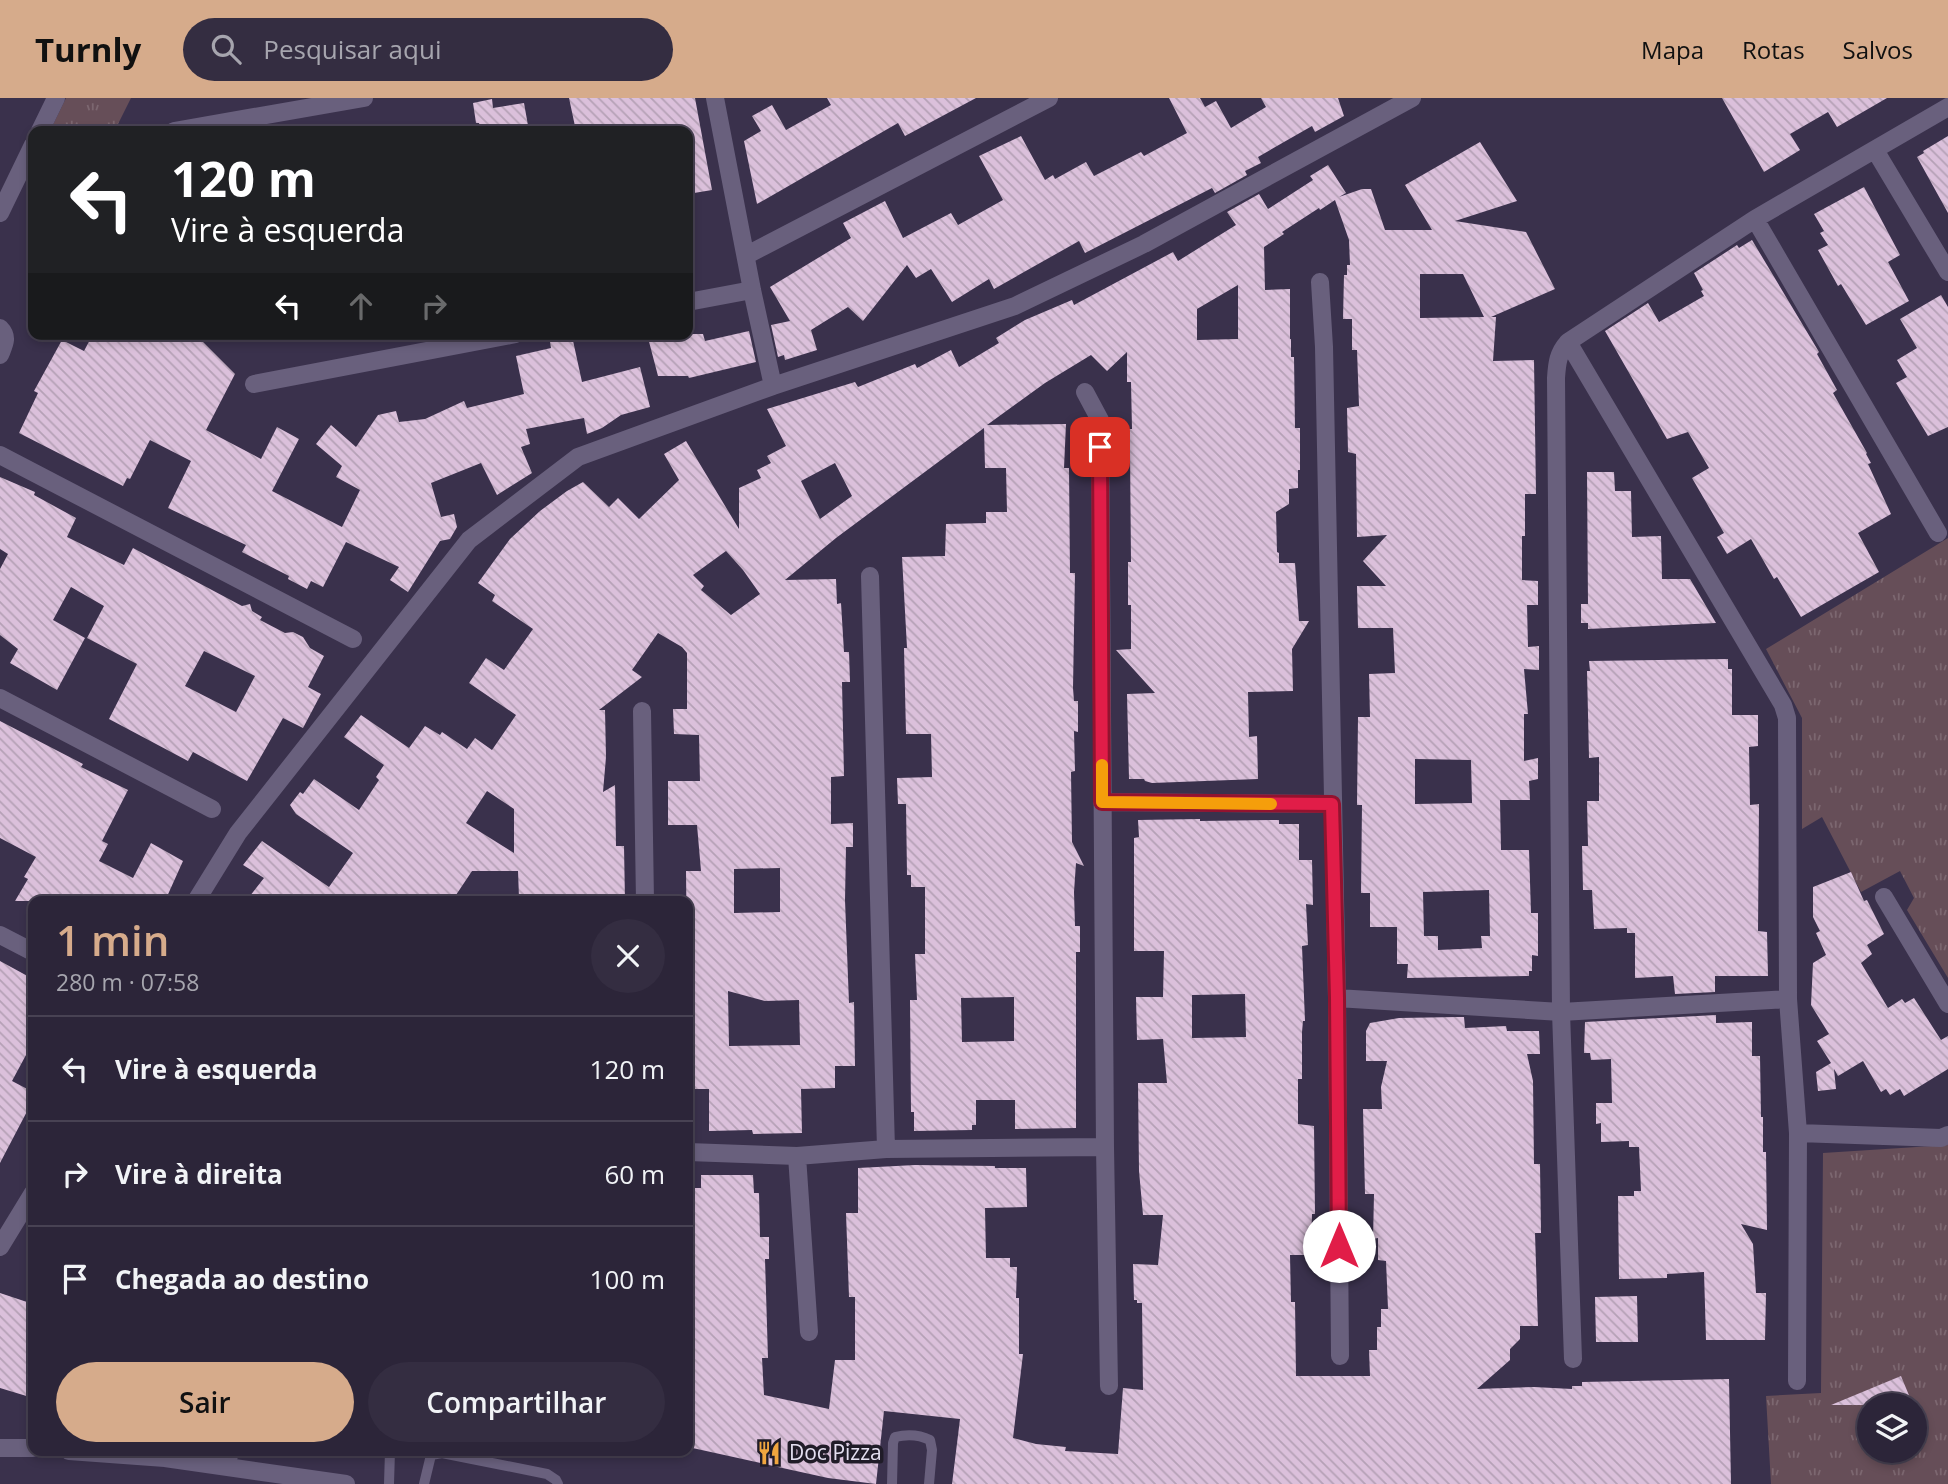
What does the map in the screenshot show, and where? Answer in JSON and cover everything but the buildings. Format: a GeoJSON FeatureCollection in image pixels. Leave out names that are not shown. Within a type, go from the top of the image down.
{"type":"FeatureCollection","features":[{"type":"Feature","properties":{"kind":"street"},"geometry":{"type":"LineString","coordinates":[[42,126],[56,98]]}},
{"type":"Feature","properties":{"kind":"street"},"geometry":{"type":"LineString","coordinates":[[203,126],[364,98]]}},
{"type":"Feature","properties":{"kind":"street"},"geometry":{"type":"LineString","coordinates":[[715,98],[773,386]]}},
{"type":"Feature","properties":{"kind":"street"},"geometry":{"type":"LineString","coordinates":[[747,256],[1049,98]]}},
{"type":"Feature","properties":{"kind":"street"},"geometry":{"type":"LineString","coordinates":[[199,896],[238,833],[468,540],[578,457],[773,386],[1015,306],[1144,244],[1412,98]]}},
{"type":"Feature","properties":{"kind":"street"},"geometry":{"type":"LineString","coordinates":[[1573,1359],[1560,1012],[1556,378],[1561,350],[1568,342],[1755,219],[1948,107]]}},
{"type":"Feature","properties":{"kind":"street"},"geometry":{"type":"LineString","coordinates":[[1875,150],[1948,272]]}},
{"type":"Feature","properties":{"kind":"street"},"geometry":{"type":"LineString","coordinates":[[0,213],[28,159]]}},
{"type":"Feature","properties":{"kind":"street"},"geometry":{"type":"LineString","coordinates":[[1755,219],[1938,533]]}},
{"type":"Feature","properties":{"kind":"street"},"geometry":{"type":"LineString","coordinates":[[1320,282],[1324,347],[1337,998],[1340,1356]]}},
{"type":"Feature","properties":{"kind":"street"},"geometry":{"type":"LineString","coordinates":[[693,301],[752,290]]}},
{"type":"Feature","properties":{"kind":"street"},"geometry":{"type":"LineString","coordinates":[[0,328],[6,341],[0,355]]}},
{"type":"Feature","properties":{"kind":"street"},"geometry":{"type":"LineString","coordinates":[[254,384],[485,340]]}},
{"type":"Feature","properties":{"kind":"street"},"geometry":{"type":"LineString","coordinates":[[1568,342],[1785,711],[1788,733],[1788,999],[1798,1133],[1797,1381]]}},
{"type":"Feature","properties":{"kind":"street"},"geometry":{"type":"LineString","coordinates":[[1084,392],[1100,420],[1109,1386]]}},
{"type":"Feature","properties":{"kind":"street"},"geometry":{"type":"LineString","coordinates":[[0,455],[353,639]]}},
{"type":"Feature","properties":{"kind":"street"},"geometry":{"type":"LineString","coordinates":[[870,576],[886,1149]]}},
{"type":"Feature","properties":{"kind":"street"},"geometry":{"type":"LineString","coordinates":[[0,698],[212,809]]}},
{"type":"Feature","properties":{"kind":"street"},"geometry":{"type":"LineString","coordinates":[[642,711],[645,896]]}},
{"type":"Feature","properties":{"kind":"street"},"geometry":{"type":"LineString","coordinates":[[1102,802],[1332,804]]}},
{"type":"Feature","properties":{"kind":"street"},"geometry":{"type":"LineString","coordinates":[[1884,897],[1948,1004]]}},
{"type":"Feature","properties":{"kind":"street"},"geometry":{"type":"LineString","coordinates":[[0,935],[28,949]]}},
{"type":"Feature","properties":{"kind":"street"},"geometry":{"type":"LineString","coordinates":[[1337,998],[1560,1012],[1788,999]]}},
{"type":"Feature","properties":{"kind":"street"},"geometry":{"type":"LineString","coordinates":[[1798,1133],[1941,1138],[1948,1135]]}},
{"type":"Feature","properties":{"kind":"street"},"geometry":{"type":"LineString","coordinates":[[693,1153],[797,1156],[886,1149],[1105,1147]]}},
{"type":"Feature","properties":{"kind":"street"},"geometry":{"type":"LineString","coordinates":[[797,1156],[810,1332]]}},
{"type":"Feature","properties":{"kind":"street"},"geometry":{"type":"LineString","coordinates":[[0,1247],[28,1201]]}},
{"type":"Feature","properties":{"kind":"street"},"geometry":{"type":"LineString","coordinates":[[0,1448],[28,1448]]}},
{"type":"Feature","properties":{"kind":"street"},"geometry":{"type":"LineString","coordinates":[[193,1456],[232,1459],[346,1484]]}},
{"type":"Feature","properties":{"kind":"lane"},"geometry":{"type":"LineString","coordinates":[[892,1484],[895,1437],[922,1436],[930,1440],[932,1450],[929,1484]]}},
{"type":"Feature","properties":{"kind":"lane"},"geometry":{"type":"LineString","coordinates":[[389,1484],[390,1456]]}},
{"type":"Feature","properties":{"kind":"lane"},"geometry":{"type":"LineString","coordinates":[[424,1484],[431,1456]]}},
{"type":"Feature","properties":{"kind":"lane"},"geometry":{"type":"LineString","coordinates":[[457,1456],[547,1474],[558,1484]]}},
{"type":"Feature","properties":{"kind":"green space"},"geometry":{"type":"Polygon","coordinates":[[[66,98],[131,98],[117,126],[52,126],[66,98]]]}},
{"type":"Feature","properties":{"kind":"green space"},"geometry":{"type":"Polygon","coordinates":[[[1948,538],[1948,978],[1907,910],[1914,898],[1900,871],[1861,892],[1822,817],[1802,829],[1802,718],[1766,649],[1948,538]]]}},
{"type":"Feature","properties":{"kind":"green space"},"geometry":{"type":"Polygon","coordinates":[[[1948,1145],[1948,1484],[1771,1484],[1766,1396],[1821,1393],[1823,1153],[1948,1145]]]}},
{"type":"Feature","properties":{"kind":"slow traffic"},"geometry":{"type":"LineString","coordinates":[[1102,765],[1102,802],[1271,804]]}},
{"type":"Feature","properties":{"kind":"place","name":"Doc Pizza"},"geometry":{"type":"Point","coordinates":[769,1453]}},
{"type":"Feature","properties":{"kind":"route"},"geometry":{"type":"LineString","coordinates":[[1100,447],[1102,802],[1332,804],[1339,1246]]}}]}
